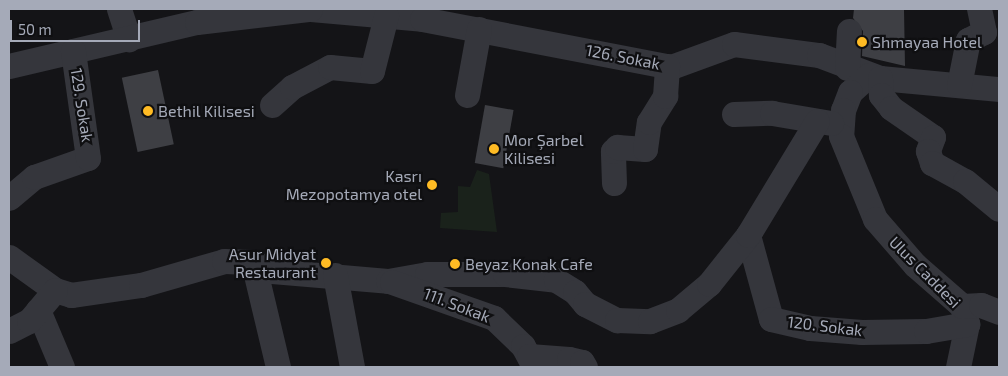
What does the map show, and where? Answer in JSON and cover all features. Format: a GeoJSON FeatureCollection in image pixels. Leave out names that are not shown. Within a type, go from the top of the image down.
{"type":"FeatureCollection","features":[{"type":"Feature","properties":{"kind":"street"},"geometry":{"type":"LineString","coordinates":[[119,9],[130,38]]}},
{"type":"Feature","properties":{"kind":"street","name":"126. Sokak"},"geometry":{"type":"LineString","coordinates":[[9,66],[198,22],[318,9],[473,22],[667,66],[690,62],[734,44],[819,55],[865,74],[999,90]]}},
{"type":"Feature","properties":{"kind":"street"},"geometry":{"type":"LineString","coordinates":[[959,85],[968,40],[991,36],[979,9]]}},
{"type":"Feature","properties":{"kind":"street"},"geometry":{"type":"LineString","coordinates":[[272,104],[292,87],[330,67],[372,72],[386,16]]}},
{"type":"Feature","properties":{"kind":"street"},"geometry":{"type":"LineString","coordinates":[[467,95],[473,22]]}},
{"type":"Feature","properties":{"kind":"street"},"geometry":{"type":"LineString","coordinates":[[849,31],[865,74],[891,108],[933,137],[928,152],[932,163],[965,181],[999,209]]}},
{"type":"Feature","properties":{"kind":"street","name":"129. Sokak"},"geometry":{"type":"LineString","coordinates":[[9,198],[34,177],[88,158],[90,148],[73,51]]}},
{"type":"Feature","properties":{"kind":"street"},"geometry":{"type":"LineString","coordinates":[[614,183],[613,151],[617,148],[645,149],[648,122],[665,96],[667,66]]}},
{"type":"Feature","properties":{"kind":"street","name":"Ulus Caddesi"},"geometry":{"type":"LineString","coordinates":[[865,74],[829,122],[841,136],[875,219],[915,265],[964,315],[958,367]]}},
{"type":"Feature","properties":{"kind":"street"},"geometry":{"type":"LineString","coordinates":[[734,114],[772,113],[829,122]]}},
{"type":"Feature","properties":{"kind":"street"},"geometry":{"type":"LineString","coordinates":[[9,257],[55,290],[71,295],[99,294],[193,267],[224,261],[253,262],[272,271],[388,281],[427,274],[546,278],[565,284],[585,304],[617,320],[650,321],[678,310],[709,284],[748,235],[798,146],[829,122]]}},
{"type":"Feature","properties":{"kind":"street","name":"120. Sokak"},"geometry":{"type":"LineString","coordinates":[[748,235],[770,319],[810,328],[862,332],[926,331],[964,315]]}},
{"type":"Feature","properties":{"kind":"street"},"geometry":{"type":"LineString","coordinates":[[253,262],[278,367]]}},
{"type":"Feature","properties":{"kind":"street"},"geometry":{"type":"LineString","coordinates":[[335,276],[352,367]]}},
{"type":"Feature","properties":{"kind":"street","name":"111. Sokak"},"geometry":{"type":"LineString","coordinates":[[388,281],[494,318],[532,362]]}},
{"type":"Feature","properties":{"kind":"street"},"geometry":{"type":"LineString","coordinates":[[9,331],[29,321],[55,290]]}},
{"type":"Feature","properties":{"kind":"street"},"geometry":{"type":"LineString","coordinates":[[964,315],[981,305],[999,312]]}},
{"type":"Feature","properties":{"kind":"street"},"geometry":{"type":"LineString","coordinates":[[38,310],[62,367]]}},
{"type":"Feature","properties":{"kind":"street"},"geometry":{"type":"LineString","coordinates":[[532,362],[576,361],[585,367]]}},
{"type":"Feature","properties":{"kind":"shaded area"},"geometry":{"type":"Polygon","coordinates":[[[477,170],[489,174],[497,232],[440,228],[441,213],[458,212],[458,186],[470,187],[477,170]]]}},
{"type":"Feature","properties":{"kind":"building","name":"Shmayaa Hotel"},"geometry":{"type":"Polygon","coordinates":[[[854,9],[904,9],[905,66],[862,56],[863,31],[853,18],[854,9]]]}},
{"type":"Feature","properties":{"kind":"building","name":"Bethil Kilisesi"},"geometry":{"type":"Polygon","coordinates":[[[158,70],[174,144],[138,152],[122,78],[158,70]]]}},
{"type":"Feature","properties":{"kind":"building","name":"Mor Şarbel Kilisesi"},"geometry":{"type":"Polygon","coordinates":[[[485,105],[514,110],[503,168],[475,163],[485,105]]]}},
{"type":"Feature","properties":{"kind":"place","name":"Shmayaa Hotel"},"geometry":{"type":"Point","coordinates":[862,42]}},
{"type":"Feature","properties":{"kind":"place","name":"Bethil Kilisesi"},"geometry":{"type":"Point","coordinates":[148,111]}},
{"type":"Feature","properties":{"kind":"place","name":"Mor Şarbel Kilisesi"},"geometry":{"type":"Point","coordinates":[494,149]}},
{"type":"Feature","properties":{"kind":"place","name":"Kasrı Mezopotamya otel"},"geometry":{"type":"Point","coordinates":[432,185]}},
{"type":"Feature","properties":{"kind":"place","name":"Asur Midyat Restaurant"},"geometry":{"type":"Point","coordinates":[326,263]}},
{"type":"Feature","properties":{"kind":"place","name":"Beyaz Konak Cafe"},"geometry":{"type":"Point","coordinates":[455,264]}}]}
